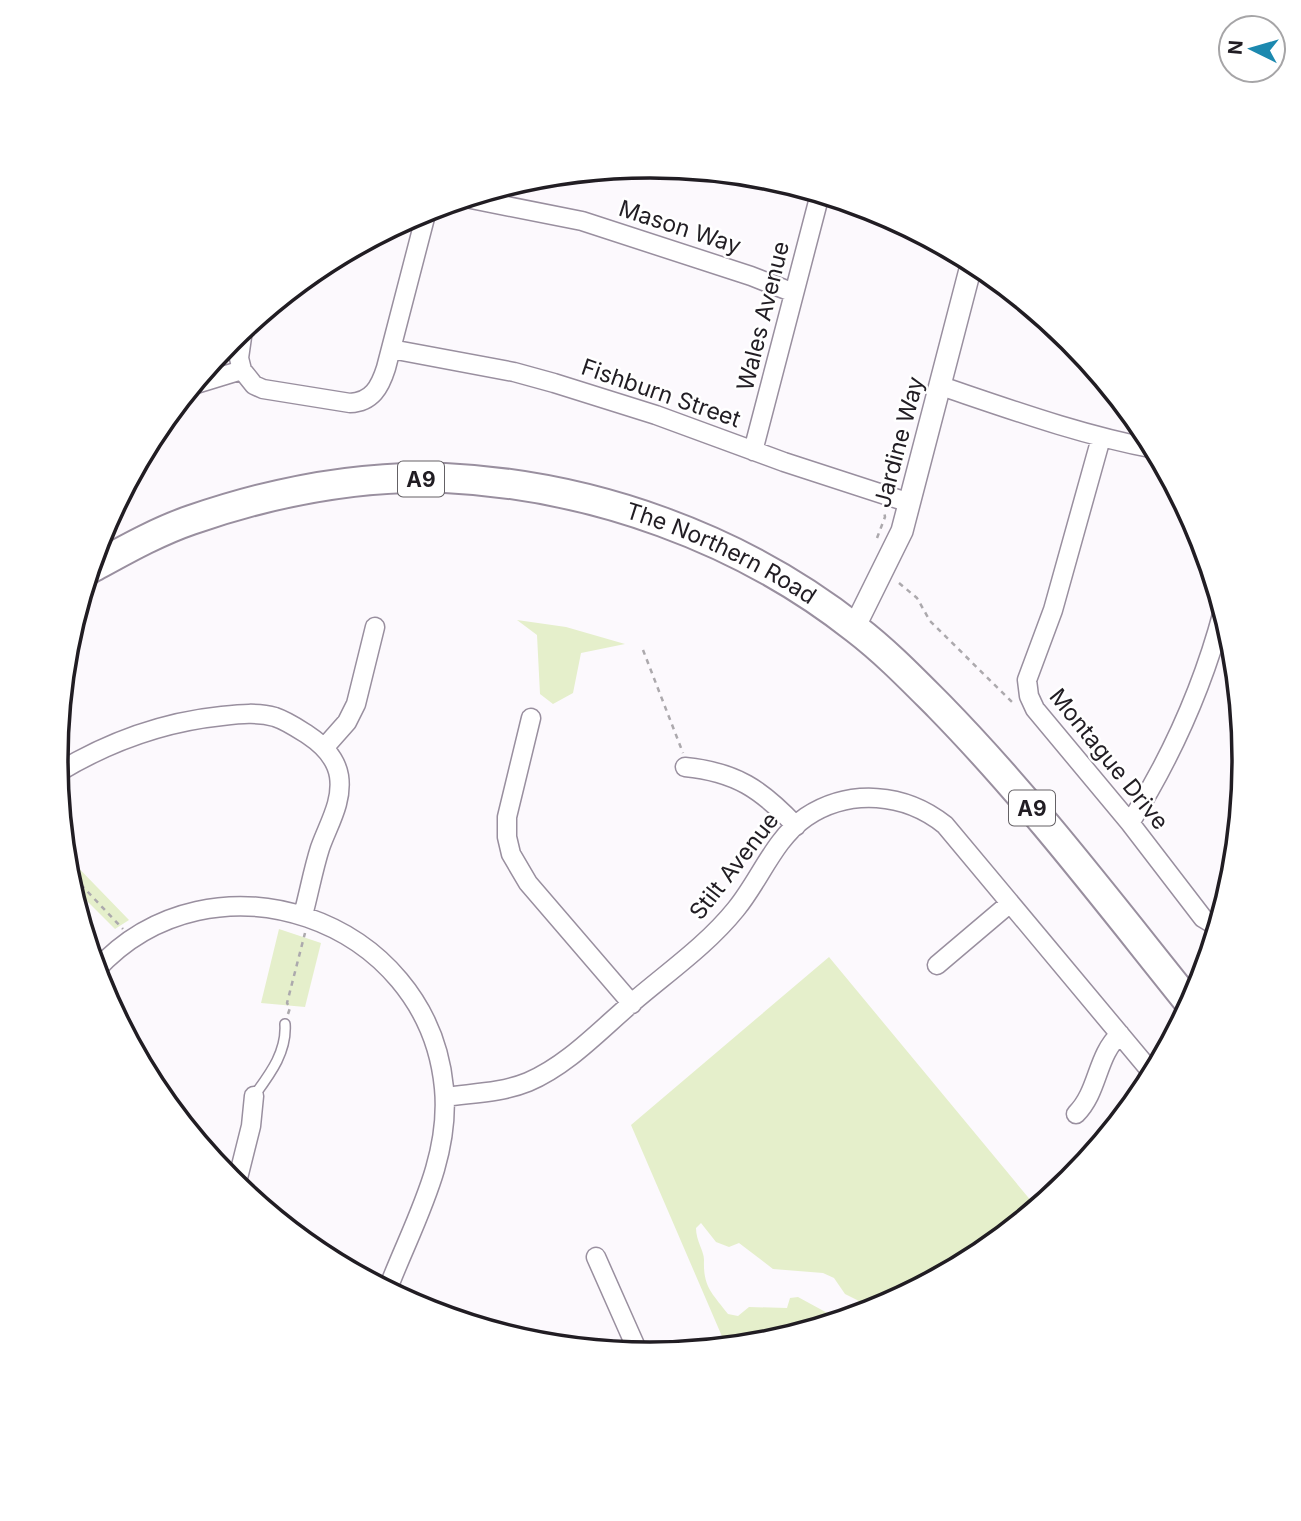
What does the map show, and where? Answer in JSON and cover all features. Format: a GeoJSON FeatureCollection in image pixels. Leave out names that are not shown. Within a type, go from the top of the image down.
{"type":"FeatureCollection","features":[{"type":"Feature","properties":{"kind":"highway","name":"The Northern Road"},"geometry":{"type":"LineString","coordinates":[[103,562],[154,535],[188,521],[270,498],[378,480],[467,480],[513,485],[578,497],[676,527],[738,554],[771,572],[855,628],[916,683],[1010,782],[1183,995]]}},
{"type":"Feature","properties":{"kind":"street","name":"Mason Way"},"geometry":{"type":"LineString","coordinates":[[486,202],[582,221],[751,276],[794,293]]}},
{"type":"Feature","properties":{"kind":"street","name":"Wales Avenue"},"geometry":{"type":"LineString","coordinates":[[753,451],[818,203]]}},
{"type":"Feature","properties":{"kind":"street"},"geometry":{"type":"LineString","coordinates":[[240,348],[239,358],[242,370],[254,385],[263,389],[358,402],[372,396],[378,388],[391,349],[423,225]]}},
{"type":"Feature","properties":{"kind":"street","name":"Jardine Way"},"geometry":{"type":"LineString","coordinates":[[855,628],[902,531],[969,273]]}},
{"type":"Feature","properties":{"kind":"street","name":"Fishburn Street"},"geometry":{"type":"LineString","coordinates":[[391,349],[514,372],[554,383],[656,415],[753,451],[910,503]]}},
{"type":"Feature","properties":{"kind":"street"},"geometry":{"type":"LineString","coordinates":[[211,380],[242,370]]}},
{"type":"Feature","properties":{"kind":"street"},"geometry":{"type":"LineString","coordinates":[[941,386],[1023,415],[1101,438],[1141,446]]}},
{"type":"Feature","properties":{"kind":"street","name":"Montague Drive"},"geometry":{"type":"LineString","coordinates":[[1101,438],[1063,580],[1054,610],[1029,670],[1027,688],[1035,709],[1130,823],[1203,918],[1210,922]]}},
{"type":"Feature","properties":{"kind":"street"},"geometry":{"type":"LineString","coordinates":[[324,748],[347,722],[356,704],[375,627]]}},
{"type":"Feature","properties":{"kind":"street"},"geometry":{"type":"LineString","coordinates":[[1130,823],[1183,729],[1218,631]]}},
{"type":"Feature","properties":{"kind":"street"},"geometry":{"type":"LineString","coordinates":[[68,767],[105,747],[143,732],[190,720],[250,714],[275,717],[292,724],[324,748],[336,766],[339,791],[333,817],[317,859],[304,924]]}},
{"type":"Feature","properties":{"kind":"street"},"geometry":{"type":"LineString","coordinates":[[531,718],[507,817],[507,837],[511,854],[528,883],[632,1003]]}},
{"type":"Feature","properties":{"kind":"street"},"geometry":{"type":"LineString","coordinates":[[685,767],[718,772],[744,782],[772,802],[796,826]]}},
{"type":"Feature","properties":{"kind":"street","name":"Stilt Avenue"},"geometry":{"type":"LineString","coordinates":[[444,1097],[505,1089],[534,1079],[565,1060],[722,926],[753,887],[777,847],[796,826],[827,806],[856,798],[880,798],[908,804],[945,825],[1146,1066]]}},
{"type":"Feature","properties":{"kind":"street"},"geometry":{"type":"LineString","coordinates":[[937,965],[1009,904]]}},
{"type":"Feature","properties":{"kind":"street"},"geometry":{"type":"LineString","coordinates":[[105,963],[133,939],[174,918],[214,909],[255,906],[304,924],[331,927],[360,944],[383,963],[403,986],[420,1012],[434,1042],[440,1063],[444,1097],[444,1126],[438,1159],[391,1282]]}},
{"type":"Feature","properties":{"kind":"street"},"geometry":{"type":"LineString","coordinates":[[1076,1114],[1091,1093],[1107,1048],[1120,1034]]}},
{"type":"Feature","properties":{"kind":"street"},"geometry":{"type":"LineString","coordinates":[[239,1172],[251,1126],[254,1096]]}},
{"type":"Feature","properties":{"kind":"street"},"geometry":{"type":"LineString","coordinates":[[596,1257],[634,1343]]}},
{"type":"Feature","properties":{"kind":"lane"},"geometry":{"type":"LineString","coordinates":[[254,1096],[276,1066],[285,1035],[285,1024]]}},
{"type":"Feature","properties":{"kind":"path"},"geometry":{"type":"LineString","coordinates":[[876,541],[885,517],[882,508]]}},
{"type":"Feature","properties":{"kind":"path"},"geometry":{"type":"LineString","coordinates":[[899,583],[917,598],[930,621],[1016,706]]}},
{"type":"Feature","properties":{"kind":"path"},"geometry":{"type":"LineString","coordinates":[[643,650],[683,750],[685,767]]}},
{"type":"Feature","properties":{"kind":"path"},"geometry":{"type":"LineString","coordinates":[[82,885],[133,939]]}},
{"type":"Feature","properties":{"kind":"path"},"geometry":{"type":"LineString","coordinates":[[285,1024],[304,924]]}},
{"type":"Feature","properties":{"kind":"green space"},"geometry":{"type":"Polygon","coordinates":[[[517,620],[566,627],[625,644],[581,653],[573,693],[553,704],[540,694],[537,635],[517,620]]]}},
{"type":"Feature","properties":{"kind":"green space"},"geometry":{"type":"Polygon","coordinates":[[[78,867],[129,920],[115,929],[85,899],[78,867]]]}},
{"type":"Feature","properties":{"kind":"green space"},"geometry":{"type":"Polygon","coordinates":[[[279,929],[321,943],[305,1007],[261,1003],[279,929]]]}},
{"type":"Feature","properties":{"kind":"green space"},"geometry":{"type":"Polygon","coordinates":[[[829,957],[1031,1201],[974,1245],[942,1265],[862,1302],[845,1294],[834,1278],[823,1273],[773,1269],[739,1243],[729,1247],[716,1242],[701,1223],[696,1228],[696,1233],[704,1257],[705,1277],[713,1295],[728,1314],[738,1316],[749,1307],[787,1308],[790,1298],[798,1297],[830,1314],[764,1332],[723,1338],[631,1125],[829,957]]]}}]}
